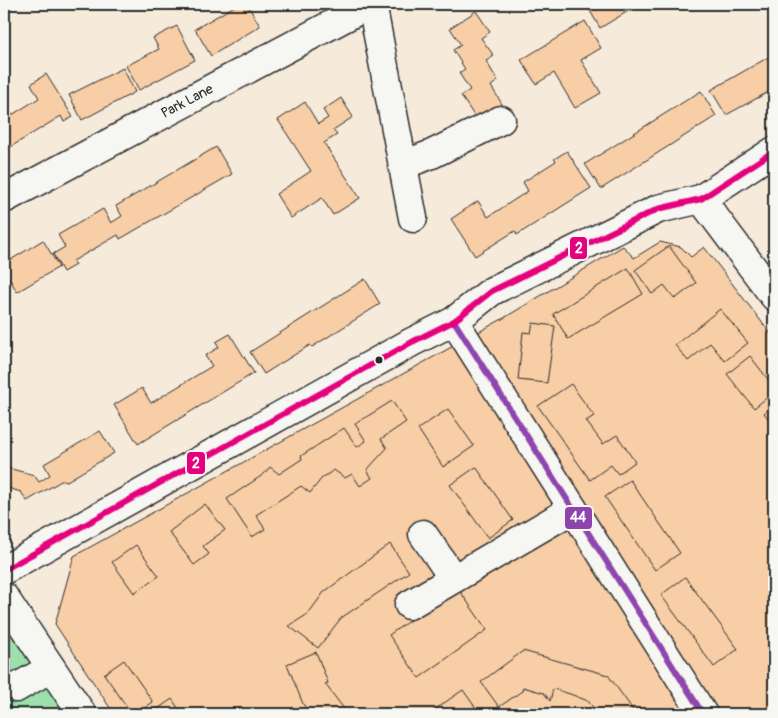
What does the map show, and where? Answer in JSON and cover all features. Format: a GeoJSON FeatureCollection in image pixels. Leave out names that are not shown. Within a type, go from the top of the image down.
{"type":"FeatureCollection","features":[{"type":"Feature","properties":{"kind":"street"},"geometry":{"type":"LineString","coordinates":[[371,4],[413,218]]}},
{"type":"Feature","properties":{"kind":"street","name":"Park Lane"},"geometry":{"type":"LineString","coordinates":[[4,199],[371,4]]}},
{"type":"Feature","properties":{"kind":"street"},"geometry":{"type":"LineString","coordinates":[[403,165],[432,154],[501,120]]}},
{"type":"Feature","properties":{"kind":"street"},"geometry":{"type":"LineString","coordinates":[[4,570],[412,342],[454,321],[492,291],[658,209],[701,199],[774,151]]}},
{"type":"Feature","properties":{"kind":"street"},"geometry":{"type":"LineString","coordinates":[[701,199],[774,296]]}},
{"type":"Feature","properties":{"kind":"street"},"geometry":{"type":"LineString","coordinates":[[454,321],[703,714]]}},
{"type":"Feature","properties":{"kind":"street"},"geometry":{"type":"LineString","coordinates":[[409,605],[452,578],[573,509]]}},
{"type":"Feature","properties":{"kind":"street"},"geometry":{"type":"LineString","coordinates":[[423,534],[452,578]]}},
{"type":"Feature","properties":{"kind":"street"},"geometry":{"type":"LineString","coordinates":[[4,597],[82,714]]}},
{"type":"Feature","properties":{"kind":"street"},"geometry":{"type":"LineString","coordinates":[[16,688],[50,668]]}},
{"type":"Feature","properties":{"kind":"green space"},"geometry":{"type":"Polygon","coordinates":[[[4,615],[76,714],[4,714],[4,615]]]}},
{"type":"Feature","properties":{"kind":"building"},"geometry":{"type":"Polygon","coordinates":[[[238,4],[247,4],[260,26],[211,56],[195,29],[238,4]]]}},
{"type":"Feature","properties":{"kind":"building"},"geometry":{"type":"Polygon","coordinates":[[[586,4],[640,4],[600,28],[586,4]]]}},
{"type":"Feature","properties":{"kind":"building"},"geometry":{"type":"Polygon","coordinates":[[[476,11],[490,32],[481,38],[494,56],[486,61],[498,81],[491,86],[502,104],[477,120],[461,96],[470,90],[459,73],[465,69],[453,50],[461,45],[450,28],[476,11]]]}},
{"type":"Feature","properties":{"kind":"building"},"geometry":{"type":"Polygon","coordinates":[[[585,21],[601,48],[581,60],[601,93],[575,108],[554,73],[536,84],[521,60],[585,21]]]}},
{"type":"Feature","properties":{"kind":"building"},"geometry":{"type":"Polygon","coordinates":[[[177,26],[195,60],[139,90],[126,66],[159,49],[153,38],[177,26]]]}},
{"type":"Feature","properties":{"kind":"building"},"geometry":{"type":"Polygon","coordinates":[[[774,54],[774,89],[726,115],[711,90],[774,54]]]}},
{"type":"Feature","properties":{"kind":"building"},"geometry":{"type":"Polygon","coordinates":[[[123,68],[135,92],[82,120],[69,95],[123,68]]]}},
{"type":"Feature","properties":{"kind":"building"},"geometry":{"type":"Polygon","coordinates":[[[46,74],[73,117],[64,122],[61,116],[4,151],[4,120],[39,98],[31,84],[46,74]]]}},
{"type":"Feature","properties":{"kind":"building"},"geometry":{"type":"Polygon","coordinates":[[[701,91],[716,116],[601,189],[585,164],[701,91]]]}},
{"type":"Feature","properties":{"kind":"building"},"geometry":{"type":"Polygon","coordinates":[[[341,98],[353,117],[333,130],[337,135],[324,143],[360,198],[333,215],[322,198],[291,218],[276,194],[311,171],[278,120],[305,102],[318,124],[328,118],[323,110],[341,98]]]}},
{"type":"Feature","properties":{"kind":"building"},"geometry":{"type":"Polygon","coordinates":[[[216,147],[232,174],[120,239],[118,235],[73,261],[75,265],[63,272],[53,254],[65,247],[58,235],[103,209],[111,223],[122,216],[116,206],[216,147]]]}},
{"type":"Feature","properties":{"kind":"building"},"geometry":{"type":"Polygon","coordinates":[[[567,151],[591,188],[517,235],[515,231],[475,256],[451,219],[478,201],[488,217],[528,191],[523,182],[556,161],[554,159],[567,151]]]}},
{"type":"Feature","properties":{"kind":"building"},"geometry":{"type":"Polygon","coordinates":[[[43,240],[59,267],[17,292],[4,269],[4,264],[43,240]]]}},
{"type":"Feature","properties":{"kind":"building"},"geometry":{"type":"Polygon","coordinates":[[[660,242],[681,247],[691,257],[704,247],[774,338],[774,714],[114,714],[55,624],[74,556],[504,318],[623,246],[634,258],[660,242]]]}},
{"type":"Feature","properties":{"kind":"building"},"geometry":{"type":"Polygon","coordinates":[[[669,246],[696,283],[675,299],[664,285],[652,294],[635,270],[669,246]]]}},
{"type":"Feature","properties":{"kind":"building"},"geometry":{"type":"Polygon","coordinates":[[[628,268],[643,294],[568,339],[553,314],[628,268]]]}},
{"type":"Feature","properties":{"kind":"building"},"geometry":{"type":"Polygon","coordinates":[[[365,279],[380,304],[312,347],[310,345],[264,374],[250,352],[365,279]]]}},
{"type":"Feature","properties":{"kind":"building"},"geometry":{"type":"Polygon","coordinates":[[[720,309],[748,343],[725,361],[710,343],[688,361],[675,345],[720,309]]]}},
{"type":"Feature","properties":{"kind":"building"},"geometry":{"type":"Polygon","coordinates":[[[533,323],[555,326],[547,383],[518,380],[523,332],[531,333],[533,323]]]}},
{"type":"Feature","properties":{"kind":"building"},"geometry":{"type":"Polygon","coordinates":[[[230,334],[254,373],[138,444],[114,405],[142,388],[151,403],[212,366],[205,356],[219,347],[216,342],[230,334]]]}},
{"type":"Feature","properties":{"kind":"building"},"geometry":{"type":"Polygon","coordinates":[[[750,356],[774,387],[774,392],[754,408],[727,374],[750,356]]]}},
{"type":"Feature","properties":{"kind":"building"},"geometry":{"type":"Polygon","coordinates":[[[571,384],[594,416],[586,421],[603,444],[617,435],[635,462],[618,474],[611,465],[590,480],[538,406],[571,384]]]}},
{"type":"Feature","properties":{"kind":"building"},"geometry":{"type":"Polygon","coordinates":[[[392,401],[406,422],[381,439],[387,448],[367,470],[372,478],[360,486],[352,474],[345,478],[334,470],[322,478],[310,493],[301,486],[256,515],[265,529],[252,537],[227,499],[264,474],[270,467],[279,474],[302,459],[301,456],[344,428],[357,447],[366,441],[355,424],[392,401]]]}},
{"type":"Feature","properties":{"kind":"building"},"geometry":{"type":"Polygon","coordinates":[[[774,405],[774,426],[764,413],[774,405]]]}},
{"type":"Feature","properties":{"kind":"building"},"geometry":{"type":"Polygon","coordinates":[[[448,409],[474,446],[443,467],[418,429],[448,409]]]}},
{"type":"Feature","properties":{"kind":"building"},"geometry":{"type":"Polygon","coordinates":[[[100,431],[114,453],[67,481],[63,480],[27,501],[21,492],[4,487],[4,467],[34,475],[39,482],[50,475],[44,464],[100,431]]]}},
{"type":"Feature","properties":{"kind":"building"},"geometry":{"type":"Polygon","coordinates":[[[476,467],[513,520],[488,538],[450,485],[476,467]]]}},
{"type":"Feature","properties":{"kind":"building"},"geometry":{"type":"Polygon","coordinates":[[[630,480],[680,553],[655,570],[605,497],[630,480]]]}},
{"type":"Feature","properties":{"kind":"building"},"geometry":{"type":"Polygon","coordinates":[[[205,504],[225,530],[203,546],[209,554],[194,565],[169,532],[205,504]]]}},
{"type":"Feature","properties":{"kind":"building"},"geometry":{"type":"Polygon","coordinates":[[[390,544],[409,572],[341,618],[318,648],[289,626],[308,614],[324,592],[390,544]]]}},
{"type":"Feature","properties":{"kind":"building"},"geometry":{"type":"Polygon","coordinates":[[[136,545],[159,576],[134,593],[112,562],[136,545]]]}},
{"type":"Feature","properties":{"kind":"building"},"geometry":{"type":"Polygon","coordinates":[[[685,577],[738,649],[714,667],[661,595],[685,577]]]}},
{"type":"Feature","properties":{"kind":"building"},"geometry":{"type":"Polygon","coordinates":[[[457,587],[487,630],[419,678],[389,635],[457,587]]]}},
{"type":"Feature","properties":{"kind":"building"},"geometry":{"type":"Polygon","coordinates":[[[523,651],[608,675],[636,714],[598,714],[588,701],[570,694],[553,689],[550,701],[544,693],[523,687],[522,691],[499,707],[481,682],[523,651]]]}},
{"type":"Feature","properties":{"kind":"building"},"geometry":{"type":"Polygon","coordinates":[[[316,652],[328,683],[325,684],[348,714],[310,714],[303,704],[287,664],[316,652]]]}},
{"type":"Feature","properties":{"kind":"building"},"geometry":{"type":"Polygon","coordinates":[[[124,660],[153,702],[136,714],[132,714],[104,674],[124,660]]]}},
{"type":"Feature","properties":{"kind":"building"},"geometry":{"type":"Polygon","coordinates":[[[463,690],[480,714],[428,714],[463,690]]]}},
{"type":"Feature","properties":{"kind":"building"},"geometry":{"type":"Polygon","coordinates":[[[172,699],[178,708],[173,714],[159,714],[156,710],[172,699]]]}},
{"type":"Feature","properties":{"kind":"transit line","name":"2"},"geometry":{"type":"LineString","coordinates":[[4,570],[412,342],[454,321],[492,291],[658,209],[701,199],[774,151]]}},
{"type":"Feature","properties":{"kind":"transit line","name":"44"},"geometry":{"type":"LineString","coordinates":[[454,321],[703,714]]}}]}
